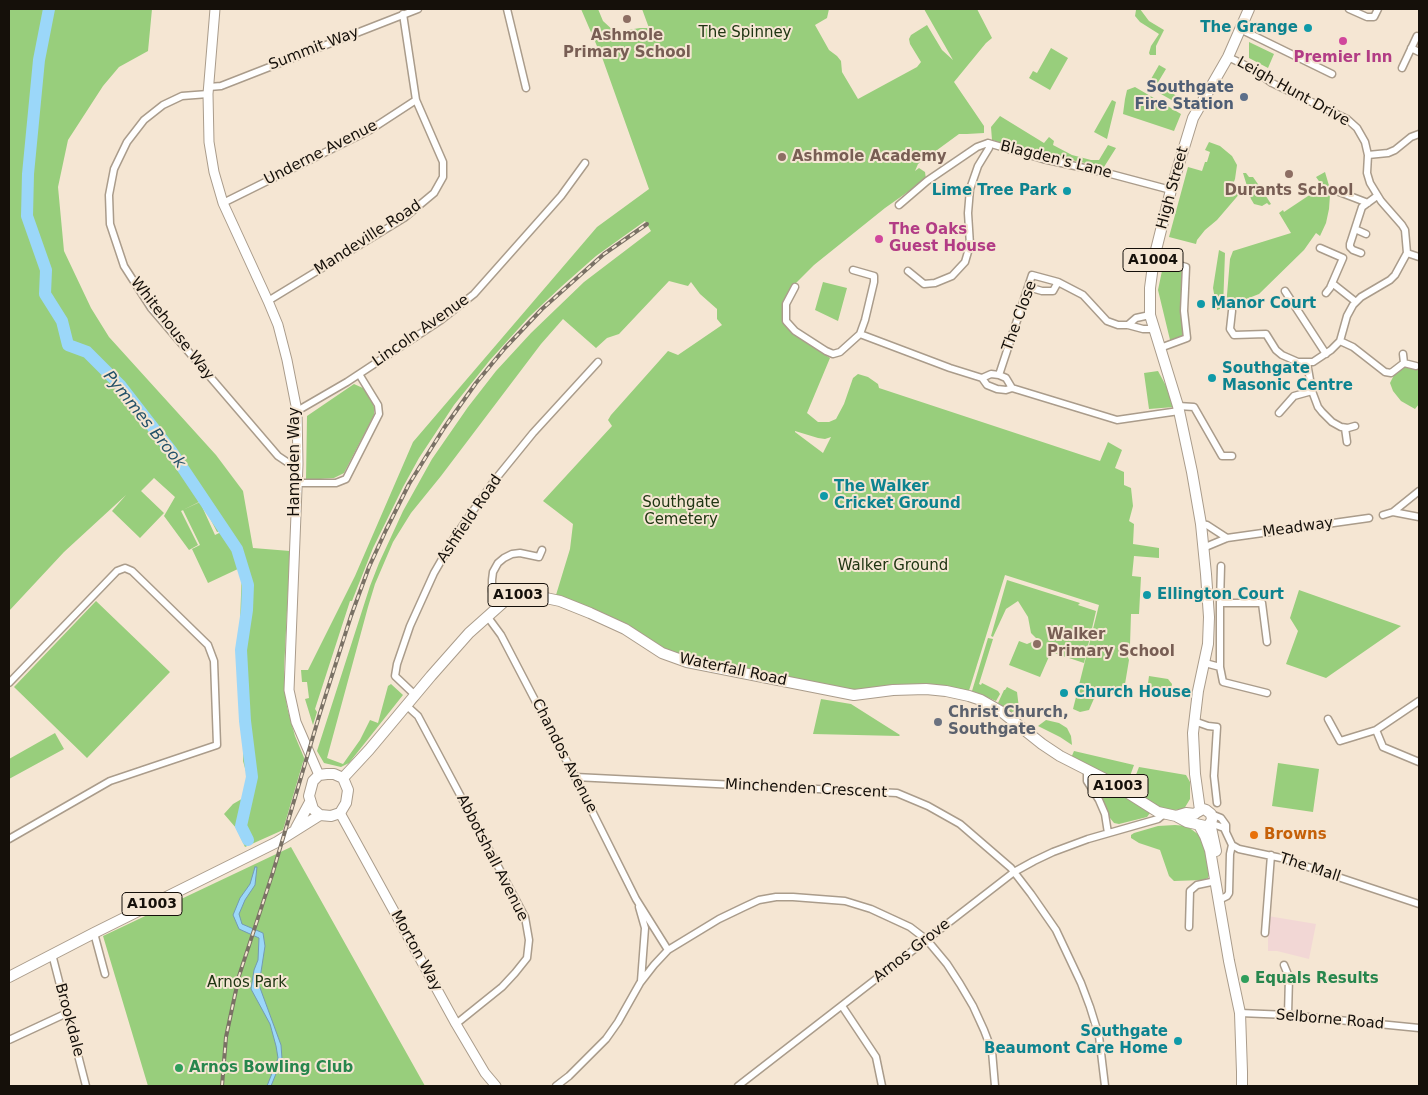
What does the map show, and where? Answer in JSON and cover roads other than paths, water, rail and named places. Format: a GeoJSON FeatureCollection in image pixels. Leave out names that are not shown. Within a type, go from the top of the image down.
{"type":"FeatureCollection","features":[{"type":"Feature","properties":{"kind":"main road","name":"High Street"},"geometry":{"type":"LineString","coordinates":[[1201,524],[1192,471],[1178,409],[1150,314],[1150,288],[1154,258],[1171,190],[1193,118],[1228,57],[1249,9]]}},
{"type":"Feature","properties":{"kind":"main road","name":"A1004"},"geometry":{"type":"LineString","coordinates":[[1201,524],[1207,588],[1208,644],[1194,721],[1193,745],[1198,818],[1210,850],[1229,961],[1240,1012],[1242,1086]]}},
{"type":"Feature","properties":{"kind":"main road","name":"Waterfall Road"},"geometry":{"type":"LineString","coordinates":[[343,778],[469,633],[511,597],[527,594],[560,601],[625,629],[662,653],[712,668],[854,695],[893,690],[926,690],[946,691],[969,696],[992,706],[1054,752],[1087,770]]}},
{"type":"Feature","properties":{"kind":"main road","name":"A1003"},"geometry":{"type":"LineString","coordinates":[[1087,770],[1164,814],[1176,816],[1186,813],[1198,818]]}},
{"type":"Feature","properties":{"kind":"main road"},"geometry":{"type":"LineString","coordinates":[[295,829],[320,815],[331,816],[340,813],[346,803],[348,790],[343,778],[334,774],[319,775]]}},
{"type":"Feature","properties":{"kind":"main road","name":"A1003"},"geometry":{"type":"LineString","coordinates":[[9,977],[277,842],[295,829],[310,802],[310,789],[313,781],[319,775]]}},
{"type":"Feature","properties":{"kind":"main road"},"geometry":{"type":"LineString","coordinates":[[310,802],[313,809],[320,815]]}},
{"type":"Feature","properties":{"kind":"main road"},"geometry":{"type":"LineString","coordinates":[[1210,818],[1204,826],[1198,818],[1206,810],[1210,818],[1219,872],[1216,881]]}},
{"type":"Feature","properties":{"kind":"street","name":"Hampden Way"},"geometry":{"type":"LineString","coordinates":[[215,9],[208,90],[209,142],[214,172],[223,203],[278,325],[297,411],[298,464],[289,690],[296,722],[319,775]]}},
{"type":"Feature","properties":{"kind":"street","name":"Summit Way"},"geometry":{"type":"LineString","coordinates":[[208,90],[418,9]]}},
{"type":"Feature","properties":{"kind":"street"},"geometry":{"type":"LineString","coordinates":[[507,9],[526,88]]}},
{"type":"Feature","properties":{"kind":"street"},"geometry":{"type":"LineString","coordinates":[[1349,9],[1367,17],[1374,16],[1378,9]]}},
{"type":"Feature","properties":{"kind":"street","name":"Mandeville Road"},"geometry":{"type":"LineString","coordinates":[[268,301],[404,218],[434,193],[443,178],[442,162],[416,100],[402,14]]}},
{"type":"Feature","properties":{"kind":"street"},"geometry":{"type":"LineString","coordinates":[[1240,29],[1332,74]]}},
{"type":"Feature","properties":{"kind":"street"},"geometry":{"type":"LineString","coordinates":[[1402,68],[1417,36]]}},
{"type":"Feature","properties":{"kind":"street"},"geometry":{"type":"LineString","coordinates":[[1411,48],[1419,52]]}},
{"type":"Feature","properties":{"kind":"street","name":"Leigh Hunt Drive"},"geometry":{"type":"LineString","coordinates":[[1228,57],[1251,68],[1272,82],[1347,119],[1357,128],[1365,142],[1368,155],[1367,172],[1370,182],[1377,196],[1405,230],[1407,253]]}},
{"type":"Feature","properties":{"kind":"street","name":"Whitehouse Way"},"geometry":{"type":"LineString","coordinates":[[208,90],[182,96],[162,105],[144,120],[127,142],[114,169],[109,195],[110,224],[124,266],[151,308],[278,456],[287,462],[298,464]]}},
{"type":"Feature","properties":{"kind":"street","name":"Underne Avenue"},"geometry":{"type":"LineString","coordinates":[[223,203],[370,130],[416,100]]}},
{"type":"Feature","properties":{"kind":"street"},"geometry":{"type":"LineString","coordinates":[[1368,155],[1388,153],[1395,150],[1410,137],[1419,134]]}},
{"type":"Feature","properties":{"kind":"street"},"geometry":{"type":"LineString","coordinates":[[908,271],[924,284],[935,283],[952,276],[965,262],[970,245],[968,213],[970,189],[978,166],[989,148],[988,143]]}},
{"type":"Feature","properties":{"kind":"street","name":"Blagden's Lane"},"geometry":{"type":"LineString","coordinates":[[899,205],[927,181],[977,147],[988,143],[1043,159],[1171,190]]}},
{"type":"Feature","properties":{"kind":"street","name":"Lincoln Avenue"},"geometry":{"type":"LineString","coordinates":[[297,411],[359,374],[441,320],[474,294],[561,196],[585,163]]}},
{"type":"Feature","properties":{"kind":"street"},"geometry":{"type":"LineString","coordinates":[[1334,190],[1368,203]]}},
{"type":"Feature","properties":{"kind":"street"},"geometry":{"type":"LineString","coordinates":[[1361,252],[1350,247],[1350,244],[1362,207],[1377,196]]}},
{"type":"Feature","properties":{"kind":"street"},"geometry":{"type":"LineString","coordinates":[[1355,229],[1366,234]]}},
{"type":"Feature","properties":{"kind":"street"},"geometry":{"type":"LineString","coordinates":[[1320,248],[1343,258],[1326,293]]}},
{"type":"Feature","properties":{"kind":"street"},"geometry":{"type":"LineString","coordinates":[[1232,311],[1230,329],[1234,335],[1266,334],[1276,350],[1282,355],[1298,362],[1313,362],[1326,354],[1340,341],[1347,316],[1356,302],[1396,275],[1407,253],[1419,257]]}},
{"type":"Feature","properties":{"kind":"street"},"geometry":{"type":"LineString","coordinates":[[1154,258],[1186,267],[1184,311],[1187,338],[1160,348]]}},
{"type":"Feature","properties":{"kind":"street"},"geometry":{"type":"LineString","coordinates":[[796,287],[786,304],[786,321],[795,331],[826,352],[833,354],[840,352],[860,334],[868,311],[874,282],[874,276],[853,270]]}},
{"type":"Feature","properties":{"kind":"street","name":"The Close"},"geometry":{"type":"LineString","coordinates":[[999,375],[1032,275],[1058,282],[1083,295],[1107,321],[1118,325],[1154,329]]}},
{"type":"Feature","properties":{"kind":"street"},"geometry":{"type":"LineString","coordinates":[[1028,288],[1042,291],[1053,290],[1058,282]]}},
{"type":"Feature","properties":{"kind":"street"},"geometry":{"type":"LineString","coordinates":[[1332,283],[1356,302]]}},
{"type":"Feature","properties":{"kind":"street"},"geometry":{"type":"LineString","coordinates":[[1285,291],[1326,354]]}},
{"type":"Feature","properties":{"kind":"street"},"geometry":{"type":"LineString","coordinates":[[1128,325],[1136,318],[1150,314]]}},
{"type":"Feature","properties":{"kind":"street"},"geometry":{"type":"LineString","coordinates":[[860,334],[982,378],[987,385],[997,389],[1006,390],[1012,388],[1117,420],[1194,407],[1222,456],[1232,456]]}},
{"type":"Feature","properties":{"kind":"street"},"geometry":{"type":"LineString","coordinates":[[1340,341],[1353,347],[1385,372],[1391,373],[1404,363]]}},
{"type":"Feature","properties":{"kind":"street"},"geometry":{"type":"LineString","coordinates":[[1403,354],[1404,363]]}},
{"type":"Feature","properties":{"kind":"street","name":"Ashfield Road"},"geometry":{"type":"LineString","coordinates":[[415,695],[395,676],[397,664],[410,626],[434,573],[456,536],[494,481],[533,433],[598,362]]}},
{"type":"Feature","properties":{"kind":"street"},"geometry":{"type":"LineString","coordinates":[[1307,363],[1312,391],[1318,407],[1338,426],[1345,428],[1355,426]]}},
{"type":"Feature","properties":{"kind":"street"},"geometry":{"type":"LineString","coordinates":[[1404,363],[1416,366]]}},
{"type":"Feature","properties":{"kind":"street"},"geometry":{"type":"LineString","coordinates":[[297,483],[336,483],[346,479],[379,414],[378,405],[359,374]]}},
{"type":"Feature","properties":{"kind":"street"},"geometry":{"type":"LineString","coordinates":[[982,378],[991,374],[999,375],[1006,378],[1012,388]]}},
{"type":"Feature","properties":{"kind":"street"},"geometry":{"type":"LineString","coordinates":[[1279,413],[1294,396],[1312,391]]}},
{"type":"Feature","properties":{"kind":"street"},"geometry":{"type":"LineString","coordinates":[[1345,428],[1347,442]]}},
{"type":"Feature","properties":{"kind":"street"},"geometry":{"type":"LineString","coordinates":[[1393,512],[1419,491]]}},
{"type":"Feature","properties":{"kind":"street"},"geometry":{"type":"LineString","coordinates":[[1383,514],[1393,512],[1419,517]]}},
{"type":"Feature","properties":{"kind":"street","name":"Meadway"},"geometry":{"type":"LineString","coordinates":[[1204,548],[1227,538],[1369,518]]}},
{"type":"Feature","properties":{"kind":"street"},"geometry":{"type":"LineString","coordinates":[[1201,524],[1207,525],[1227,538]]}},
{"type":"Feature","properties":{"kind":"street"},"geometry":{"type":"LineString","coordinates":[[500,605],[492,591],[493,572],[498,563],[504,558],[520,553],[539,557],[542,550]]}},
{"type":"Feature","properties":{"kind":"street"},"geometry":{"type":"LineString","coordinates":[[1221,566],[1220,667],[1223,682],[1267,693]]}},
{"type":"Feature","properties":{"kind":"street"},"geometry":{"type":"LineString","coordinates":[[9,683],[117,571],[124,568],[132,571],[208,645],[214,661],[217,745],[110,781],[9,839]]}},
{"type":"Feature","properties":{"kind":"street"},"geometry":{"type":"LineString","coordinates":[[1207,588],[1220,588]]}},
{"type":"Feature","properties":{"kind":"street"},"geometry":{"type":"LineString","coordinates":[[1220,604],[1262,602],[1267,642]]}},
{"type":"Feature","properties":{"kind":"street","name":"Chandos Avenue"},"geometry":{"type":"LineString","coordinates":[[487,616],[501,635],[636,899],[668,950]]}},
{"type":"Feature","properties":{"kind":"street"},"geometry":{"type":"LineString","coordinates":[[1205,663],[1220,667]]}},
{"type":"Feature","properties":{"kind":"street"},"geometry":{"type":"LineString","coordinates":[[1328,719],[1340,741],[1376,730],[1419,702]]}},
{"type":"Feature","properties":{"kind":"street","name":"Abbotshall Avenue"},"geometry":{"type":"LineString","coordinates":[[407,706],[418,716],[525,917],[529,940],[527,958],[502,987],[456,1024]]}},
{"type":"Feature","properties":{"kind":"street"},"geometry":{"type":"LineString","coordinates":[[1194,721],[1208,726],[1217,726],[1214,776],[1217,803]]}},
{"type":"Feature","properties":{"kind":"street"},"geometry":{"type":"LineString","coordinates":[[1376,730],[1383,747],[1419,762]]}},
{"type":"Feature","properties":{"kind":"street"},"geometry":{"type":"LineString","coordinates":[[1087,770],[1087,782],[1099,800],[1105,814],[1108,833]]}},
{"type":"Feature","properties":{"kind":"street","name":"Minchenden Crescent"},"geometry":{"type":"LineString","coordinates":[[575,777],[897,793],[928,806],[960,824],[1014,872],[1056,930],[1082,983],[1090,1007],[1099,1036],[1105,1086]]}},
{"type":"Feature","properties":{"kind":"street","name":"Morton Way"},"geometry":{"type":"LineString","coordinates":[[340,813],[456,1024],[485,1073],[496,1086]]}},
{"type":"Feature","properties":{"kind":"street","name":"Arnos Grove"},"geometry":{"type":"LineString","coordinates":[[738,1086],[1014,872],[1054,852],[1108,833],[1158,819],[1164,814]]}},
{"type":"Feature","properties":{"kind":"street"},"geometry":{"type":"LineString","coordinates":[[1210,818],[1223,826],[1232,845],[1229,893],[1219,900]]}},
{"type":"Feature","properties":{"kind":"street","name":"The Mall"},"geometry":{"type":"LineString","coordinates":[[1232,845],[1238,849],[1271,855],[1419,904]]}},
{"type":"Feature","properties":{"kind":"street"},"geometry":{"type":"LineString","coordinates":[[1265,933],[1271,855]]}},
{"type":"Feature","properties":{"kind":"street"},"geometry":{"type":"LineString","coordinates":[[1189,927],[1190,891],[1197,885],[1216,881]]}},
{"type":"Feature","properties":{"kind":"street"},"geometry":{"type":"LineString","coordinates":[[556,1086],[569,1076],[606,1039],[640,983],[668,950],[711,923],[759,900],[793,897],[845,901],[871,909],[897,920],[927,940],[947,964],[960,984],[980,1022],[992,1052],[995,1086]]}},
{"type":"Feature","properties":{"kind":"street","name":"Chandos Avenue"},"geometry":{"type":"LineString","coordinates":[[636,899],[645,928],[640,983]]}},
{"type":"Feature","properties":{"kind":"street"},"geometry":{"type":"LineString","coordinates":[[94,933],[105,974]]}},
{"type":"Feature","properties":{"kind":"street","name":"Brookdale"},"geometry":{"type":"LineString","coordinates":[[52,954],[86,1086]]}},
{"type":"Feature","properties":{"kind":"street"},"geometry":{"type":"LineString","coordinates":[[1284,965],[1289,977],[1288,1015]]}},
{"type":"Feature","properties":{"kind":"street"},"geometry":{"type":"LineString","coordinates":[[842,1006],[876,1057],[882,1086]]}},
{"type":"Feature","properties":{"kind":"street","name":"Selborne Road"},"geometry":{"type":"LineString","coordinates":[[1240,1012],[1419,1028]]}},
{"type":"Feature","properties":{"kind":"street"},"geometry":{"type":"LineString","coordinates":[[9,1040],[67,1014]]}},
{"type":"Feature","properties":{"kind":"water"},"geometry":{"type":"Polygon","coordinates":[[[255,867],[257,867],[255,885],[245,900],[239,914],[242,924],[263,933],[265,946],[259,985],[281,1045],[282,1059],[271,1086],[267,1086],[278,1058],[276,1046],[270,1024],[251,989],[254,970],[258,960],[259,938],[239,929],[233,915],[240,898],[250,884],[255,867]]]}},
{"type":"Feature","properties":{"kind":"waterway","name":"Pymmes Brook"},"geometry":{"type":"LineString","coordinates":[[49,9],[39,60],[28,174],[27,216],[46,270],[45,294],[62,321],[68,345],[87,352],[120,385],[172,452],[237,549],[248,585],[247,610],[241,650],[245,721],[252,777],[241,826],[248,840]]}},
{"type":"Feature","properties":{"kind":"railway"},"geometry":{"type":"LineString","coordinates":[[222,1086],[226,1037],[239,976],[273,872],[351,616],[369,567],[386,530],[409,484],[444,428],[476,383],[505,348],[542,309],[604,254],[647,224]]}},
{"type":"Feature","properties":{"kind":"place","name":"Ashmole Primary School"},"geometry":{"type":"Point","coordinates":[627,19]}},
{"type":"Feature","properties":{"kind":"place","name":"The Grange"},"geometry":{"type":"Point","coordinates":[1308,28]}},
{"type":"Feature","properties":{"kind":"place","name":"Premier Inn"},"geometry":{"type":"Point","coordinates":[1343,41]}},
{"type":"Feature","properties":{"kind":"place","name":"Southgate Fire Station"},"geometry":{"type":"Point","coordinates":[1244,97]}},
{"type":"Feature","properties":{"kind":"place","name":"Ashmole Academy"},"geometry":{"type":"Point","coordinates":[782,157]}},
{"type":"Feature","properties":{"kind":"place","name":"Durants School"},"geometry":{"type":"Point","coordinates":[1289,174]}},
{"type":"Feature","properties":{"kind":"place","name":"Lime Tree Park"},"geometry":{"type":"Point","coordinates":[1067,191]}},
{"type":"Feature","properties":{"kind":"place","name":"The Oaks Guest House"},"geometry":{"type":"Point","coordinates":[879,239]}},
{"type":"Feature","properties":{"kind":"place","name":"Manor Court"},"geometry":{"type":"Point","coordinates":[1201,304]}},
{"type":"Feature","properties":{"kind":"place","name":"Southgate Masonic Centre"},"geometry":{"type":"Point","coordinates":[1212,378]}},
{"type":"Feature","properties":{"kind":"place","name":"The Walker Cricket Ground"},"geometry":{"type":"Point","coordinates":[824,496]}},
{"type":"Feature","properties":{"kind":"place","name":"Ellington Court"},"geometry":{"type":"Point","coordinates":[1147,595]}},
{"type":"Feature","properties":{"kind":"place","name":"Walker Primary School"},"geometry":{"type":"Point","coordinates":[1037,644]}},
{"type":"Feature","properties":{"kind":"place","name":"Church House"},"geometry":{"type":"Point","coordinates":[1064,693]}},
{"type":"Feature","properties":{"kind":"place","name":"Christ Church, Southgate"},"geometry":{"type":"Point","coordinates":[938,722]}},
{"type":"Feature","properties":{"kind":"place","name":"Browns"},"geometry":{"type":"Point","coordinates":[1254,835]}},
{"type":"Feature","properties":{"kind":"place","name":"Equals Results"},"geometry":{"type":"Point","coordinates":[1245,979]}},
{"type":"Feature","properties":{"kind":"place","name":"Southgate Beaumont Care Home"},"geometry":{"type":"Point","coordinates":[1178,1041]}},
{"type":"Feature","properties":{"kind":"place","name":"Arnos Bowling Club"},"geometry":{"type":"Point","coordinates":[179,1068]}},
{"type":"Feature","properties":{"kind":"park label","name":"The Spinney"},"geometry":{"type":"Point","coordinates":[745,33]}},
{"type":"Feature","properties":{"kind":"park label","name":"Southgate Cemetery"},"geometry":{"type":"Point","coordinates":[681,512]}},
{"type":"Feature","properties":{"kind":"park label","name":"Walker Ground"},"geometry":{"type":"Point","coordinates":[893,566]}},
{"type":"Feature","properties":{"kind":"park label","name":"Arnos Park"},"geometry":{"type":"Point","coordinates":[247,983]}}]}
